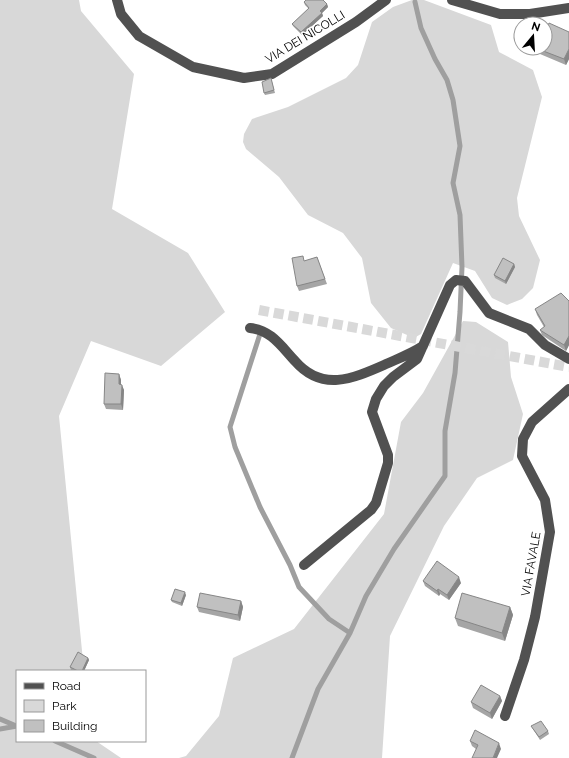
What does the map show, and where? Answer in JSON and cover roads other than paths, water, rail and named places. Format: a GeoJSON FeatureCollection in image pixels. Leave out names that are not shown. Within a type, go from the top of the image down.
{"type":"FeatureCollection","features":[{"type":"Feature","properties":{"kind":"street","name":"VIA DEI NICOLLI"},"geometry":{"type":"LineString","coordinates":[[117,0],[122,14],[139,36],[193,66],[244,78],[272,74],[356,22],[386,0]]}},
{"type":"Feature","properties":{"kind":"street"},"geometry":{"type":"LineString","coordinates":[[452,0],[500,14],[530,14],[569,8]]}},
{"type":"Feature","properties":{"kind":"street"},"geometry":{"type":"LineString","coordinates":[[304,565],[371,510],[376,503],[388,463],[388,455],[372,412],[376,399],[384,386],[393,376],[417,359],[450,285],[456,280],[465,281],[489,313],[530,328],[545,345],[569,359]]}},
{"type":"Feature","properties":{"kind":"street"},"geometry":{"type":"LineString","coordinates":[[250,328],[261,329],[272,335],[308,373],[327,380],[340,381],[360,375],[414,352],[423,346]]}},
{"type":"Feature","properties":{"kind":"street","name":"VIA FAVALE"},"geometry":{"type":"LineString","coordinates":[[505,716],[524,660],[533,624],[550,532],[545,500],[522,456],[523,439],[532,422],[569,388]]}},
{"type":"Feature","properties":{"kind":"waterway"},"geometry":{"type":"LineString","coordinates":[[292,758],[318,689],[350,633],[366,596],[394,549],[445,476],[445,431],[455,373],[460,312],[462,267],[460,215],[453,183],[460,146],[453,100],[447,80],[435,59],[421,28],[415,2]]}},
{"type":"Feature","properties":{"kind":"waterway"},"geometry":{"type":"LineString","coordinates":[[260,334],[230,427],[235,447],[260,507],[290,565],[299,587],[329,619],[350,633]]}},
{"type":"Feature","properties":{"kind":"waterway"},"geometry":{"type":"LineString","coordinates":[[0,719],[14,725]]}},
{"type":"Feature","properties":{"kind":"waterway"},"geometry":{"type":"LineString","coordinates":[[0,729],[16,726]]}},
{"type":"Feature","properties":{"kind":"waterway"},"geometry":{"type":"LineString","coordinates":[[57,742],[94,758]]}},
{"type":"Feature","properties":{"kind":"tunnel"},"geometry":{"type":"LineString","coordinates":[[259,310],[569,367]]}}]}
